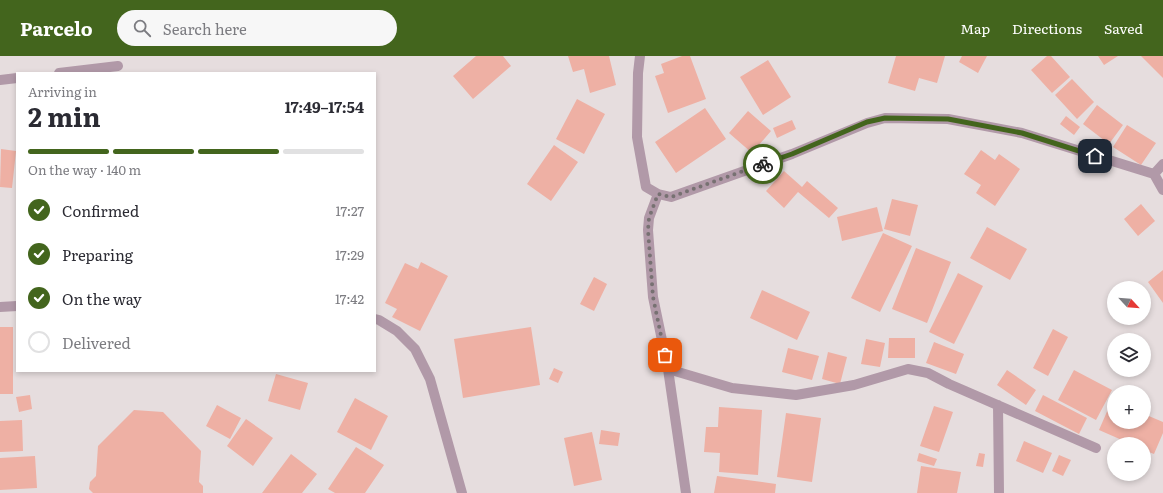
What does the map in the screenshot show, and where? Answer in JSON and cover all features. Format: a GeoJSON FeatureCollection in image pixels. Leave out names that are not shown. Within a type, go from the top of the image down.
{"type":"FeatureCollection","features":[{"type":"Feature","properties":{"kind":"street"},"geometry":{"type":"LineString","coordinates":[[640,56],[638,74],[637,137],[646,187],[658,194],[671,197],[792,154],[867,122],[885,118],[948,119],[1022,133],[1154,174],[1163,190]]}},
{"type":"Feature","properties":{"kind":"street"},"geometry":{"type":"LineString","coordinates":[[66,72],[118,65]]}},
{"type":"Feature","properties":{"kind":"street"},"geometry":{"type":"LineString","coordinates":[[0,80],[16,78]]}},
{"type":"Feature","properties":{"kind":"street"},"geometry":{"type":"LineString","coordinates":[[1154,174],[1163,164]]}},
{"type":"Feature","properties":{"kind":"street"},"geometry":{"type":"LineString","coordinates":[[658,194],[649,218],[648,230],[653,297],[668,369],[686,493]]}},
{"type":"Feature","properties":{"kind":"street"},"geometry":{"type":"LineString","coordinates":[[0,307],[16,306]]}},
{"type":"Feature","properties":{"kind":"street"},"geometry":{"type":"LineString","coordinates":[[376,319],[397,331],[415,348],[430,379],[462,493]]}},
{"type":"Feature","properties":{"kind":"street"},"geometry":{"type":"LineString","coordinates":[[668,369],[732,388],[796,395],[854,385],[908,369],[928,373],[949,384],[1096,448]]}},
{"type":"Feature","properties":{"kind":"street"},"geometry":{"type":"LineString","coordinates":[[998,405],[999,493]]}},
{"type":"Feature","properties":{"kind":"building"},"geometry":{"type":"Polygon","coordinates":[[[476,56],[503,56],[511,66],[473,99],[453,76],[476,56]]]}},
{"type":"Feature","properties":{"kind":"building"},"geometry":{"type":"Polygon","coordinates":[[[568,56],[609,56],[616,85],[590,93],[584,69],[573,72],[568,56]]]}},
{"type":"Feature","properties":{"kind":"building"},"geometry":{"type":"Polygon","coordinates":[[[682,56],[690,56],[706,99],[668,113],[655,76],[664,73],[661,64],[682,56]]]}},
{"type":"Feature","properties":{"kind":"building"},"geometry":{"type":"Polygon","coordinates":[[[896,56],[945,56],[937,83],[919,78],[915,91],[888,83],[896,56]]]}},
{"type":"Feature","properties":{"kind":"building"},"geometry":{"type":"Polygon","coordinates":[[[962,56],[987,56],[978,73],[959,62],[962,56]]]}},
{"type":"Feature","properties":{"kind":"building"},"geometry":{"type":"Polygon","coordinates":[[[1047,56],[1051,56],[1070,77],[1052,93],[1031,70],[1047,56]]]}},
{"type":"Feature","properties":{"kind":"building"},"geometry":{"type":"Polygon","coordinates":[[[1098,56],[1118,56],[1104,65],[1098,56]]]}},
{"type":"Feature","properties":{"kind":"building"},"geometry":{"type":"Polygon","coordinates":[[[1141,56],[1163,56],[1163,78],[1141,56]]]}},
{"type":"Feature","properties":{"kind":"building"},"geometry":{"type":"Polygon","coordinates":[[[768,60],[791,97],[763,115],[740,77],[768,60]]]}},
{"type":"Feature","properties":{"kind":"building"},"geometry":{"type":"Polygon","coordinates":[[[1072,79],[1094,102],[1077,119],[1055,95],[1072,79]]]}},
{"type":"Feature","properties":{"kind":"building"},"geometry":{"type":"Polygon","coordinates":[[[577,99],[605,114],[584,154],[556,139],[577,99]]]}},
{"type":"Feature","properties":{"kind":"building"},"geometry":{"type":"Polygon","coordinates":[[[1097,105],[1123,125],[1109,144],[1083,124],[1097,105]]]}},
{"type":"Feature","properties":{"kind":"building"},"geometry":{"type":"Polygon","coordinates":[[[705,108],[726,139],[676,173],[655,142],[705,108]]]}},
{"type":"Feature","properties":{"kind":"building"},"geometry":{"type":"Polygon","coordinates":[[[748,111],[771,131],[752,153],[729,133],[748,111]]]}},
{"type":"Feature","properties":{"kind":"building"},"geometry":{"type":"Polygon","coordinates":[[[1066,116],[1080,127],[1074,135],[1060,124],[1066,116]]]}},
{"type":"Feature","properties":{"kind":"building"},"geometry":{"type":"Polygon","coordinates":[[[792,120],[796,129],[777,138],[773,128],[792,120]]]}},
{"type":"Feature","properties":{"kind":"building"},"geometry":{"type":"Polygon","coordinates":[[[1127,125],[1156,143],[1141,165],[1113,147],[1127,125]]]}},
{"type":"Feature","properties":{"kind":"building"},"geometry":{"type":"Polygon","coordinates":[[[554,145],[578,162],[551,201],[527,184],[554,145]]]}},
{"type":"Feature","properties":{"kind":"building"},"geometry":{"type":"Polygon","coordinates":[[[1,149],[16,151],[12,188],[0,187],[1,149]]]}},
{"type":"Feature","properties":{"kind":"building"},"geometry":{"type":"Polygon","coordinates":[[[981,150],[995,160],[999,154],[1020,169],[995,206],[976,193],[981,185],[964,174],[981,150]]]}},
{"type":"Feature","properties":{"kind":"building"},"geometry":{"type":"Polygon","coordinates":[[[784,171],[802,187],[807,181],[838,208],[829,218],[798,192],[784,208],[766,191],[784,171]]]}},
{"type":"Feature","properties":{"kind":"building"},"geometry":{"type":"Polygon","coordinates":[[[892,199],[918,205],[910,236],[884,229],[892,199]]]}},
{"type":"Feature","properties":{"kind":"building"},"geometry":{"type":"Polygon","coordinates":[[[1141,204],[1155,221],[1138,236],[1124,219],[1141,204]]]}},
{"type":"Feature","properties":{"kind":"building"},"geometry":{"type":"Polygon","coordinates":[[[877,207],[883,231],[842,241],[837,217],[877,207]]]}},
{"type":"Feature","properties":{"kind":"building"},"geometry":{"type":"Polygon","coordinates":[[[987,227],[1027,249],[1010,280],[970,258],[987,227]]]}},
{"type":"Feature","properties":{"kind":"building"},"geometry":{"type":"Polygon","coordinates":[[[883,233],[912,246],[880,312],[851,298],[883,233]]]}},
{"type":"Feature","properties":{"kind":"building"},"geometry":{"type":"Polygon","coordinates":[[[916,248],[951,262],[927,323],[892,309],[916,248]]]}},
{"type":"Feature","properties":{"kind":"building"},"geometry":{"type":"Polygon","coordinates":[[[421,262],[448,276],[420,331],[392,317],[397,309],[385,303],[405,263],[418,269],[421,262]]]}},
{"type":"Feature","properties":{"kind":"building"},"geometry":{"type":"Polygon","coordinates":[[[1163,270],[1163,303],[1151,286],[1151,281],[1149,281],[1163,270]]]}},
{"type":"Feature","properties":{"kind":"building"},"geometry":{"type":"Polygon","coordinates":[[[958,273],[983,286],[954,344],[929,332],[958,273]]]}},
{"type":"Feature","properties":{"kind":"building"},"geometry":{"type":"Polygon","coordinates":[[[594,277],[607,284],[594,311],[580,304],[594,277]]]}},
{"type":"Feature","properties":{"kind":"building"},"geometry":{"type":"Polygon","coordinates":[[[762,290],[810,312],[797,340],[750,318],[762,290]]]}},
{"type":"Feature","properties":{"kind":"building"},"geometry":{"type":"Polygon","coordinates":[[[0,327],[13,327],[13,394],[0,394],[0,327]]]}},
{"type":"Feature","properties":{"kind":"building"},"geometry":{"type":"Polygon","coordinates":[[[531,327],[540,385],[463,398],[454,339],[531,327]]]}},
{"type":"Feature","properties":{"kind":"building"},"geometry":{"type":"Polygon","coordinates":[[[1053,329],[1068,337],[1048,376],[1033,368],[1053,329]]]}},
{"type":"Feature","properties":{"kind":"building"},"geometry":{"type":"Polygon","coordinates":[[[889,338],[915,338],[915,358],[888,358],[889,338]]]}},
{"type":"Feature","properties":{"kind":"building"},"geometry":{"type":"Polygon","coordinates":[[[866,339],[885,343],[880,367],[861,364],[866,339]]]}},
{"type":"Feature","properties":{"kind":"building"},"geometry":{"type":"Polygon","coordinates":[[[934,342],[964,354],[956,374],[926,363],[934,342]]]}},
{"type":"Feature","properties":{"kind":"building"},"geometry":{"type":"Polygon","coordinates":[[[788,348],[819,356],[812,380],[782,372],[788,348]]]}},
{"type":"Feature","properties":{"kind":"building"},"geometry":{"type":"Polygon","coordinates":[[[828,352],[847,357],[840,384],[822,379],[828,352]]]}},
{"type":"Feature","properties":{"kind":"building"},"geometry":{"type":"Polygon","coordinates":[[[554,368],[563,372],[558,383],[549,379],[554,368]]]}},
{"type":"Feature","properties":{"kind":"building"},"geometry":{"type":"Polygon","coordinates":[[[1007,370],[1036,390],[1026,405],[997,385],[1007,370]]]}},
{"type":"Feature","properties":{"kind":"building"},"geometry":{"type":"Polygon","coordinates":[[[1074,370],[1107,387],[1107,399],[1096,420],[1058,400],[1074,370]]]}},
{"type":"Feature","properties":{"kind":"building"},"geometry":{"type":"Polygon","coordinates":[[[276,374],[308,383],[300,410],[268,401],[276,374]]]}},
{"type":"Feature","properties":{"kind":"building"},"geometry":{"type":"Polygon","coordinates":[[[30,395],[32,409],[19,412],[16,397],[30,395]]]}},
{"type":"Feature","properties":{"kind":"building"},"geometry":{"type":"Polygon","coordinates":[[[1043,395],[1087,418],[1079,434],[1035,411],[1043,395]]]}},
{"type":"Feature","properties":{"kind":"building"},"geometry":{"type":"Polygon","coordinates":[[[355,398],[388,416],[371,450],[337,432],[355,398]]]}},
{"type":"Feature","properties":{"kind":"building"},"geometry":{"type":"Polygon","coordinates":[[[217,405],[241,418],[230,439],[206,426],[217,405]]]}},
{"type":"Feature","properties":{"kind":"building"},"geometry":{"type":"Polygon","coordinates":[[[934,406],[953,412],[939,452],[920,446],[934,406]]]}},
{"type":"Feature","properties":{"kind":"building"},"geometry":{"type":"Polygon","coordinates":[[[719,407],[762,410],[758,475],[719,472],[720,453],[704,452],[706,427],[718,427],[719,407]]]}},
{"type":"Feature","properties":{"kind":"building"},"geometry":{"type":"Polygon","coordinates":[[[134,410],[163,412],[201,451],[199,482],[203,486],[203,493],[93,493],[89,489],[90,482],[96,476],[98,446],[134,410]]]}},
{"type":"Feature","properties":{"kind":"building"},"geometry":{"type":"Polygon","coordinates":[[[1107,412],[1107,429],[1151,429],[1151,417],[1163,422],[1163,433],[1154,454],[1151,453],[1151,437],[1115,437],[1099,430],[1107,412]]]}},
{"type":"Feature","properties":{"kind":"building"},"geometry":{"type":"Polygon","coordinates":[[[786,413],[821,418],[812,482],[777,477],[786,413]]]}},
{"type":"Feature","properties":{"kind":"building"},"geometry":{"type":"Polygon","coordinates":[[[246,419],[273,438],[253,466],[227,446],[246,419]]]}},
{"type":"Feature","properties":{"kind":"building"},"geometry":{"type":"Polygon","coordinates":[[[22,420],[23,451],[0,452],[0,421],[22,420]]]}},
{"type":"Feature","properties":{"kind":"building"},"geometry":{"type":"Polygon","coordinates":[[[601,430],[620,433],[618,446],[599,444],[601,430]]]}},
{"type":"Feature","properties":{"kind":"building"},"geometry":{"type":"Polygon","coordinates":[[[592,432],[602,480],[574,486],[564,438],[592,432]]]}},
{"type":"Feature","properties":{"kind":"building"},"geometry":{"type":"Polygon","coordinates":[[[1024,441],[1052,453],[1043,473],[1016,461],[1024,441]]]}},
{"type":"Feature","properties":{"kind":"building"},"geometry":{"type":"Polygon","coordinates":[[[356,447],[384,465],[365,493],[335,493],[328,489],[356,447]]]}},
{"type":"Feature","properties":{"kind":"building"},"geometry":{"type":"Polygon","coordinates":[[[919,453],[937,459],[934,466],[917,461],[919,453]]]}},
{"type":"Feature","properties":{"kind":"building"},"geometry":{"type":"Polygon","coordinates":[[[979,453],[985,454],[983,467],[976,466],[979,453]]]}},
{"type":"Feature","properties":{"kind":"building"},"geometry":{"type":"Polygon","coordinates":[[[291,454],[317,474],[302,493],[262,493],[291,454]]]}},
{"type":"Feature","properties":{"kind":"building"},"geometry":{"type":"Polygon","coordinates":[[[1059,455],[1071,460],[1063,476],[1052,471],[1059,455]]]}},
{"type":"Feature","properties":{"kind":"building"},"geometry":{"type":"Polygon","coordinates":[[[35,456],[37,488],[0,490],[0,458],[35,456]]]}},
{"type":"Feature","properties":{"kind":"building"},"geometry":{"type":"Polygon","coordinates":[[[921,466],[961,472],[957,493],[917,493],[921,466]]]}},
{"type":"Feature","properties":{"kind":"building"},"geometry":{"type":"Polygon","coordinates":[[[717,476],[776,484],[775,493],[714,493],[717,476]]]}},
{"type":"Feature","properties":{"kind":"way so far"},"geometry":{"type":"LineString","coordinates":[[665,355],[653,297],[648,230],[649,218],[658,194],[671,197],[763,164]]}},
{"type":"Feature","properties":{"kind":"route"},"geometry":{"type":"LineString","coordinates":[[763,164],[792,154],[867,122],[885,118],[948,119],[1022,133],[1095,156]]}}]}
